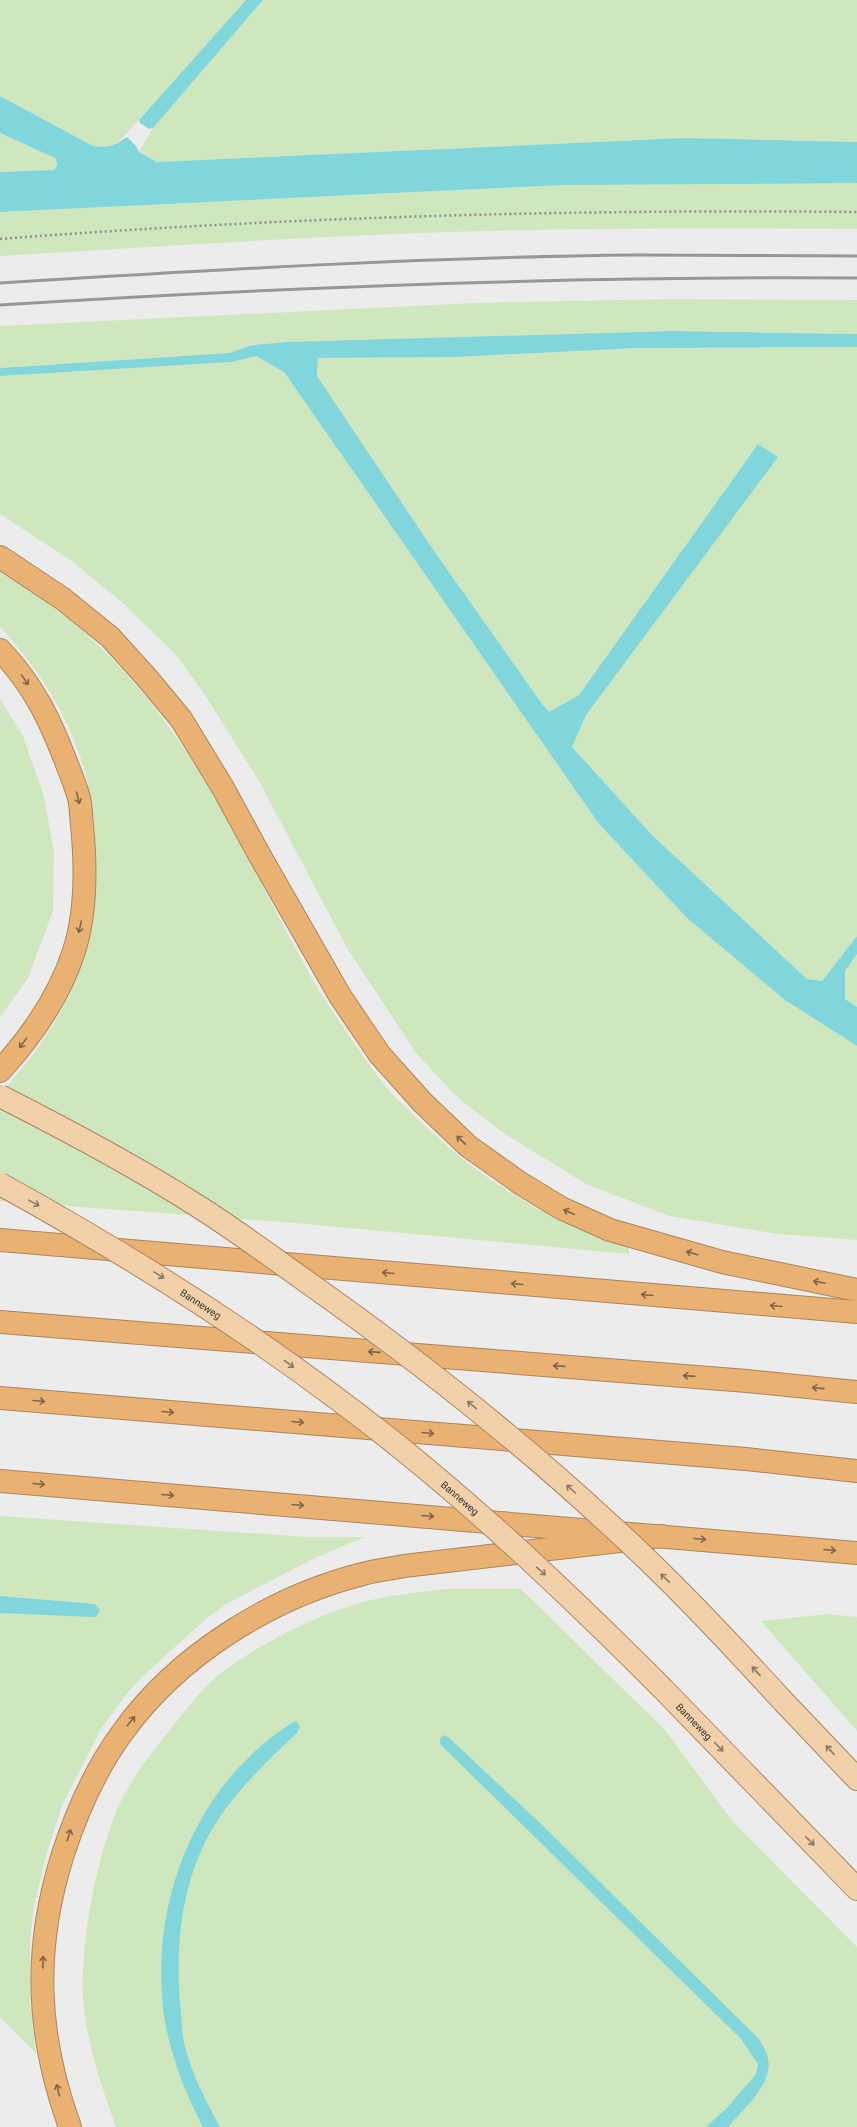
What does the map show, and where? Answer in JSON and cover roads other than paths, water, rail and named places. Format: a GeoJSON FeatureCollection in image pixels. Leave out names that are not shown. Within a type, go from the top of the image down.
{"type":"FeatureCollection","features":[{"type":"Feature","properties":{"kind":"highway"},"geometry":{"type":"LineString","coordinates":[[0,557],[63,599],[110,636],[181,720],[223,788],[340,996],[380,1055],[423,1103],[468,1146],[520,1183],[561,1208],[610,1230],[722,1262],[857,1290]]}},
{"type":"Feature","properties":{"kind":"highway"},"geometry":{"type":"LineString","coordinates":[[0,650],[15,666],[43,706],[62,752],[80,799],[85,857],[82,914],[74,950],[62,983],[37,1024],[0,1071]]}},
{"type":"Feature","properties":{"kind":"highway"},"geometry":{"type":"LineString","coordinates":[[0,1240],[857,1312]]}},
{"type":"Feature","properties":{"kind":"highway"},"geometry":{"type":"LineString","coordinates":[[0,1322],[739,1380],[857,1392]]}},
{"type":"Feature","properties":{"kind":"highway"},"geometry":{"type":"LineString","coordinates":[[0,1398],[746,1459],[857,1471]]}},
{"type":"Feature","properties":{"kind":"highway"},"geometry":{"type":"LineString","coordinates":[[0,1480],[857,1553]]}},
{"type":"Feature","properties":{"kind":"highway"},"geometry":{"type":"LineString","coordinates":[[70,2127],[60,2100],[50,2058],[42,2005],[43,1948],[51,1898],[71,1828],[89,1787],[122,1732],[158,1691],[209,1648],[258,1617],[301,1595],[363,1574],[404,1566],[662,1536]]}},
{"type":"Feature","properties":{"kind":"main road"},"geometry":{"type":"LineString","coordinates":[[0,1096],[104,1150],[196,1205],[383,1336],[526,1450],[609,1523],[693,1605],[857,1779]]}},
{"type":"Feature","properties":{"kind":"main road","name":"Banneweg"},"geometry":{"type":"LineString","coordinates":[[0,1184],[161,1277],[341,1402],[442,1483],[554,1582],[663,1689],[857,1890]]}},
{"type":"Feature","properties":{"kind":"water"},"geometry":{"type":"Polygon","coordinates":[[[246,0],[263,0],[153,128],[149,129],[140,123],[139,120],[246,0]]]}},
{"type":"Feature","properties":{"kind":"water"},"geometry":{"type":"Polygon","coordinates":[[[0,96],[93,146],[111,146],[127,137],[136,146],[139,152],[157,162],[683,138],[857,142],[857,183],[564,185],[0,212],[0,172],[53,170],[56,168],[57,163],[55,158],[0,133],[0,96]]]}},
{"type":"Feature","properties":{"kind":"water"},"geometry":{"type":"Polygon","coordinates":[[[671,331],[857,334],[857,347],[637,348],[455,357],[318,358],[317,376],[432,548],[549,712],[579,695],[758,444],[778,457],[586,715],[572,747],[652,835],[807,979],[822,981],[857,936],[857,954],[845,971],[845,999],[857,1007],[857,1046],[785,1000],[687,918],[599,824],[284,372],[256,356],[232,362],[0,376],[0,368],[229,353],[253,345],[286,342],[671,331]]]}},
{"type":"Feature","properties":{"kind":"water"},"geometry":{"type":"Polygon","coordinates":[[[0,1596],[95,1604],[100,1610],[97,1616],[93,1617],[0,1613],[0,1596]]]}},
{"type":"Feature","properties":{"kind":"water"},"geometry":{"type":"Polygon","coordinates":[[[295,1721],[300,1726],[297,1733],[246,1784],[219,1818],[206,1840],[188,1887],[180,1937],[179,1963],[179,1988],[184,2042],[195,2078],[220,2127],[203,2127],[190,2101],[174,2059],[164,2016],[161,1973],[164,1931],[172,1889],[186,1849],[206,1812],[230,1777],[260,1747],[295,1721]]]}},
{"type":"Feature","properties":{"kind":"water"},"geometry":{"type":"Polygon","coordinates":[[[443,1735],[448,1737],[540,1823],[759,2039],[766,2051],[768,2059],[769,2068],[766,2077],[756,2096],[728,2127],[706,2127],[727,2108],[756,2074],[758,2064],[741,2039],[440,1744],[440,1739],[443,1735]]]}},
{"type":"Feature","properties":{"kind":"railway"},"geometry":{"type":"LineString","coordinates":[[0,283],[239,269],[478,258],[637,255],[857,256]]}},
{"type":"Feature","properties":{"kind":"railway"},"geometry":{"type":"LineString","coordinates":[[0,305],[214,293],[428,284],[643,279],[857,278]]}}]}
